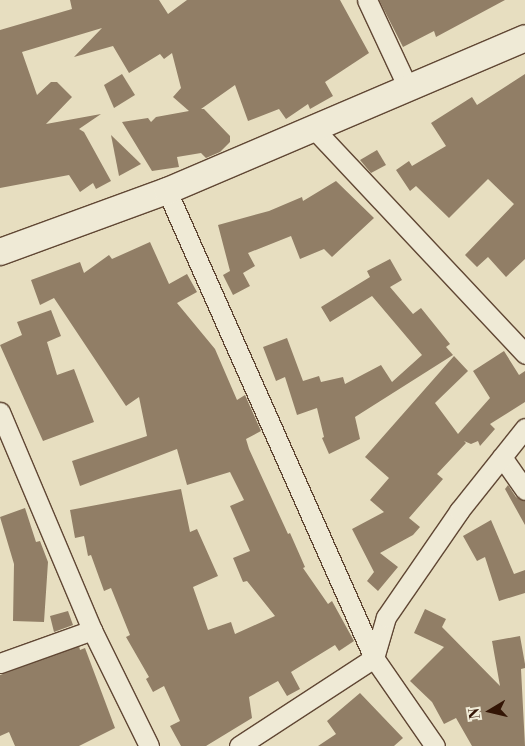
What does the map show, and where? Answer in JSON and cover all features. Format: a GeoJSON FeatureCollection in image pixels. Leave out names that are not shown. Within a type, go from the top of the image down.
{"type":"FeatureCollection","features":[{"type":"Feature","properties":{"kind":"main road"},"geometry":{"type":"LineString","coordinates":[[0,252],[167,191],[409,90],[525,38]]}},
{"type":"Feature","properties":{"kind":"street"},"geometry":{"type":"LineString","coordinates":[[367,0],[409,90]]}},
{"type":"Feature","properties":{"kind":"street"},"geometry":{"type":"LineString","coordinates":[[315,130],[525,354]]}},
{"type":"Feature","properties":{"kind":"street"},"geometry":{"type":"LineString","coordinates":[[167,191],[374,658],[435,746]]}},
{"type":"Feature","properties":{"kind":"street"},"geometry":{"type":"LineString","coordinates":[[0,412],[92,630],[149,746]]}},
{"type":"Feature","properties":{"kind":"street"},"geometry":{"type":"LineString","coordinates":[[239,746],[374,658],[386,617],[459,511],[525,428]]}},
{"type":"Feature","properties":{"kind":"street"},"geometry":{"type":"LineString","coordinates":[[502,457],[525,490]]}},
{"type":"Feature","properties":{"kind":"street"},"geometry":{"type":"LineString","coordinates":[[0,663],[92,630]]}},
{"type":"Feature","properties":{"kind":"building"},"geometry":{"type":"Polygon","coordinates":[[[70,0],[159,0],[168,14],[187,0],[340,0],[369,53],[325,82],[333,96],[310,109],[308,104],[286,119],[279,109],[248,121],[235,85],[201,109],[204,109],[230,136],[230,142],[220,152],[206,158],[201,153],[177,157],[179,167],[152,171],[122,122],[148,118],[151,122],[156,117],[189,111],[173,97],[181,88],[172,53],[164,59],[160,54],[129,73],[113,46],[74,57],[102,28],[22,52],[37,95],[51,82],[57,82],[72,97],[46,124],[101,114],[79,129],[84,132],[111,181],[96,189],[93,183],[80,192],[69,175],[0,188],[0,30],[72,9],[70,0]]]}},
{"type":"Feature","properties":{"kind":"building"},"geometry":{"type":"Polygon","coordinates":[[[379,0],[505,0],[436,37],[434,31],[403,47],[379,0]]]}},
{"type":"Feature","properties":{"kind":"building"},"geometry":{"type":"Polygon","coordinates":[[[122,74],[135,95],[114,108],[104,85],[122,74]]]}},
{"type":"Feature","properties":{"kind":"building"},"geometry":{"type":"Polygon","coordinates":[[[525,74],[525,259],[506,277],[488,257],[477,267],[465,255],[514,204],[488,179],[449,218],[416,186],[410,191],[396,170],[409,161],[412,166],[446,146],[431,123],[472,97],[477,105],[525,74]]]}},
{"type":"Feature","properties":{"kind":"building"},"geometry":{"type":"Polygon","coordinates":[[[111,135],[141,164],[119,176],[111,135]]]}},
{"type":"Feature","properties":{"kind":"building"},"geometry":{"type":"Polygon","coordinates":[[[377,150],[386,165],[371,173],[360,160],[377,150]]]}},
{"type":"Feature","properties":{"kind":"building"},"geometry":{"type":"Polygon","coordinates":[[[336,181],[374,218],[332,257],[324,249],[300,259],[291,236],[248,253],[255,266],[243,273],[250,286],[233,295],[223,275],[230,271],[218,225],[269,211],[302,197],[303,201],[336,181]]]}},
{"type":"Feature","properties":{"kind":"building"},"geometry":{"type":"Polygon","coordinates":[[[150,242],[169,284],[187,274],[197,292],[177,303],[215,349],[237,400],[245,395],[261,431],[246,439],[249,449],[288,534],[290,533],[305,567],[303,568],[328,604],[332,601],[354,641],[339,651],[335,645],[291,672],[300,689],[287,696],[278,681],[249,697],[252,718],[206,746],[181,746],[170,726],[180,721],[164,686],[153,692],[146,679],[149,677],[126,637],[130,635],[111,588],[104,591],[91,555],[88,556],[84,536],[75,538],[70,510],[181,489],[190,532],[197,529],[218,576],[193,587],[208,630],[231,622],[235,634],[275,616],[247,581],[243,582],[233,558],[250,551],[230,506],[244,500],[230,472],[187,485],[177,449],[80,486],[72,461],[147,436],[139,397],[126,406],[54,298],[40,305],[31,280],[80,262],[84,273],[109,255],[112,259],[150,242]]]}},
{"type":"Feature","properties":{"kind":"building"},"geometry":{"type":"Polygon","coordinates":[[[390,259],[402,280],[390,287],[413,314],[421,308],[450,344],[446,347],[453,355],[355,417],[360,439],[329,454],[322,438],[324,437],[317,408],[297,415],[285,377],[276,381],[263,347],[287,338],[303,381],[319,376],[321,382],[343,377],[345,384],[381,365],[392,382],[422,355],[372,296],[330,322],[321,307],[370,277],[367,271],[390,259]]]}},
{"type":"Feature","properties":{"kind":"building"},"geometry":{"type":"Polygon","coordinates":[[[51,310],[61,336],[47,342],[57,375],[74,369],[94,422],[43,441],[0,345],[22,335],[17,322],[51,310]]]}},
{"type":"Feature","properties":{"kind":"building"},"geometry":{"type":"Polygon","coordinates":[[[504,351],[519,375],[525,371],[525,402],[490,424],[495,429],[480,446],[478,441],[471,444],[464,441],[466,443],[437,474],[443,479],[409,518],[420,527],[413,535],[380,553],[398,567],[378,591],[367,581],[374,572],[352,529],[384,512],[370,500],[389,478],[365,457],[454,356],[468,371],[435,403],[458,434],[490,398],[473,371],[504,351]]]}},
{"type":"Feature","properties":{"kind":"building"},"geometry":{"type":"Polygon","coordinates":[[[508,485],[516,497],[525,501],[525,525],[505,489],[508,485]]]}},
{"type":"Feature","properties":{"kind":"building"},"geometry":{"type":"Polygon","coordinates":[[[25,508],[36,542],[40,541],[48,562],[44,622],[13,621],[14,564],[0,517],[25,508]]]}},
{"type":"Feature","properties":{"kind":"building"},"geometry":{"type":"Polygon","coordinates":[[[491,520],[514,574],[525,570],[525,593],[499,601],[485,557],[477,561],[463,536],[491,520]]]}},
{"type":"Feature","properties":{"kind":"building"},"geometry":{"type":"Polygon","coordinates":[[[425,609],[446,619],[442,627],[500,686],[492,641],[520,636],[525,664],[525,668],[521,669],[525,746],[472,746],[456,718],[444,724],[432,702],[410,681],[444,647],[414,633],[425,609]]]}},
{"type":"Feature","properties":{"kind":"building"},"geometry":{"type":"Polygon","coordinates":[[[68,611],[73,625],[54,632],[50,616],[68,611]]]}},
{"type":"Feature","properties":{"kind":"building"},"geometry":{"type":"Polygon","coordinates":[[[79,646],[80,650],[85,648],[115,728],[79,746],[15,746],[9,732],[0,736],[0,675],[79,646]]]}},
{"type":"Feature","properties":{"kind":"building"},"geometry":{"type":"Polygon","coordinates":[[[360,693],[403,738],[394,746],[318,746],[336,734],[327,721],[360,693]]]}}]}
